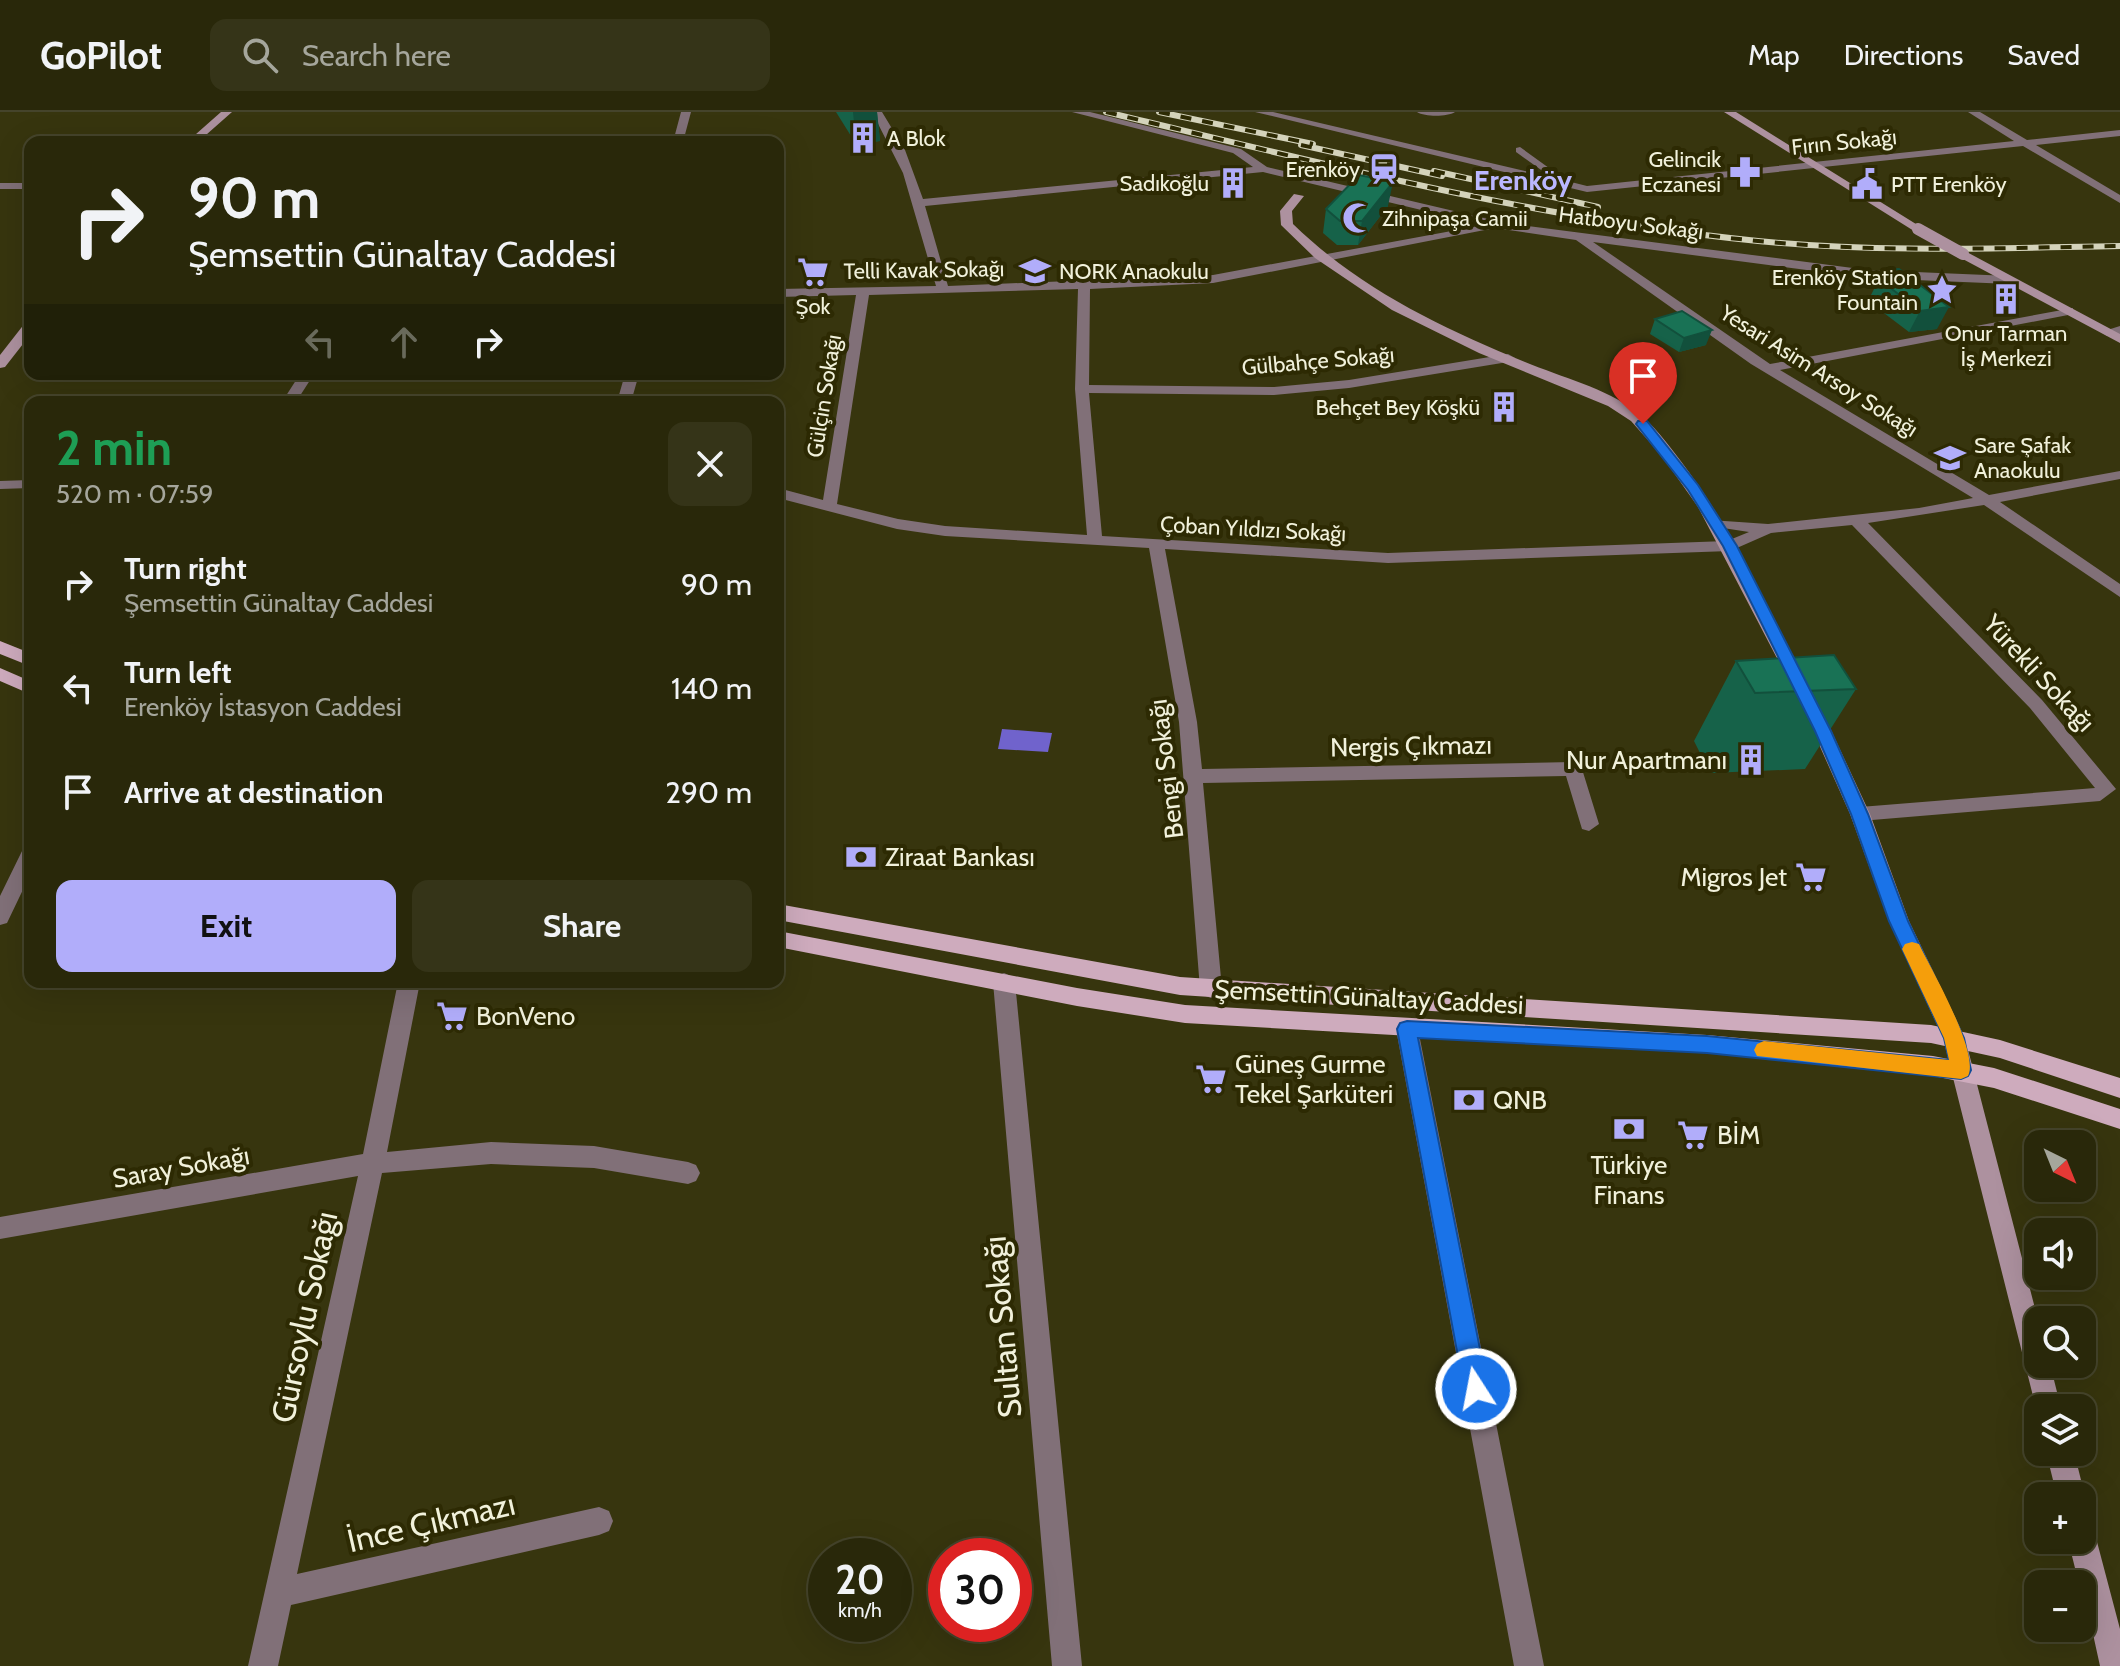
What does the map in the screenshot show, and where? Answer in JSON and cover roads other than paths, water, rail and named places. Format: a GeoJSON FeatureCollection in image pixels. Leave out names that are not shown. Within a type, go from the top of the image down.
{"type":"FeatureCollection","features":[{"type":"Feature","properties":{"kind":"main road"},"geometry":{"type":"LineString","coordinates":[[0,647],[24,657]]}},
{"type":"Feature","properties":{"kind":"main road"},"geometry":{"type":"LineString","coordinates":[[0,674],[24,685]]}},
{"type":"Feature","properties":{"kind":"main road","name":"Şemsettin Günaltay Caddesi"},"geometry":{"type":"LineString","coordinates":[[784,913],[1114,975],[1211,989],[1735,1020],[1954,1038],[2000,1049],[2120,1088]]}},
{"type":"Feature","properties":{"kind":"main road","name":"Şemsettin Günaltay Caddesi"},"geometry":{"type":"LineString","coordinates":[[784,940],[1112,1003],[1195,1015],[1707,1044],[1961,1070],[2120,1119]]}},
{"type":"Feature","properties":{"kind":"street"},"geometry":{"type":"LineString","coordinates":[[199,136],[227,112]]}},
{"type":"Feature","properties":{"kind":"street"},"geometry":{"type":"LineString","coordinates":[[680,136],[686,112]]}},
{"type":"Feature","properties":{"kind":"street"},"geometry":{"type":"LineString","coordinates":[[877,112],[889,129],[920,203],[943,290]]}},
{"type":"Feature","properties":{"kind":"street"},"geometry":{"type":"LineString","coordinates":[[1077,112],[1237,151],[1263,169]]}},
{"type":"Feature","properties":{"kind":"street","name":"Fırın Sokağı"},"geometry":{"type":"LineString","coordinates":[[1260,112],[1590,189],[2120,133]]}},
{"type":"Feature","properties":{"kind":"street"},"geometry":{"type":"LineString","coordinates":[[1422,112],[1450,112]]}},
{"type":"Feature","properties":{"kind":"street"},"geometry":{"type":"LineString","coordinates":[[1729,112],[1918,229],[2068,311],[2113,331],[2120,339]]}},
{"type":"Feature","properties":{"kind":"street"},"geometry":{"type":"LineString","coordinates":[[1973,112],[2120,200]]}},
{"type":"Feature","properties":{"kind":"street"},"geometry":{"type":"LineString","coordinates":[[1520,150],[1572,186]]}},
{"type":"Feature","properties":{"kind":"street","name":"Hatboyu Sokağı"},"geometry":{"type":"LineString","coordinates":[[920,203],[1263,169],[1498,226],[1868,274],[2010,280]]}},
{"type":"Feature","properties":{"kind":"street"},"geometry":{"type":"LineString","coordinates":[[1293,178],[1301,186],[1298,196],[1286,211],[1285,222],[1324,260],[1377,299],[1632,414],[1676,465],[1730,546],[1823,731],[1860,814],[1899,921],[1954,1038],[2044,1394]]}},
{"type":"Feature","properties":{"kind":"street"},"geometry":{"type":"LineString","coordinates":[[0,186],[24,186]]}},
{"type":"Feature","properties":{"kind":"street"},"geometry":{"type":"LineString","coordinates":[[1298,196],[1312,189],[1329,187]]}},
{"type":"Feature","properties":{"kind":"street","name":"Telli Kavak Sokağı"},"geometry":{"type":"LineString","coordinates":[[784,293],[1213,279],[1498,226]]}},
{"type":"Feature","properties":{"kind":"street","name":"Yesari Asim Arsoy Sokağı"},"geometry":{"type":"LineString","coordinates":[[1578,237],[1768,368],[1988,501],[2120,592]]}},
{"type":"Feature","properties":{"kind":"street"},"geometry":{"type":"LineString","coordinates":[[1084,285],[1082,389],[1095,542]]}},
{"type":"Feature","properties":{"kind":"street","name":"Gülçin Sokağı"},"geometry":{"type":"LineString","coordinates":[[829,507],[863,292]]}},
{"type":"Feature","properties":{"kind":"street"},"geometry":{"type":"LineString","coordinates":[[1768,368],[2068,311]]}},
{"type":"Feature","properties":{"kind":"street"},"geometry":{"type":"LineString","coordinates":[[0,364],[24,340]]}},
{"type":"Feature","properties":{"kind":"street","name":"Gülbahçe Sokağı"},"geometry":{"type":"LineString","coordinates":[[1082,389],[1274,391],[1349,384],[1508,358]]}},
{"type":"Feature","properties":{"kind":"street"},"geometry":{"type":"LineString","coordinates":[[1715,523],[1768,529],[1934,511],[2120,475]]}},
{"type":"Feature","properties":{"kind":"street"},"geometry":{"type":"LineString","coordinates":[[0,485],[24,484]]}},
{"type":"Feature","properties":{"kind":"street","name":"Çoban Yıldızı Sokağı"},"geometry":{"type":"LineString","coordinates":[[784,495],[918,528],[1095,542],[1388,558],[1730,546]]}},
{"type":"Feature","properties":{"kind":"street","name":"Yürekli Sokağı"},"geometry":{"type":"LineString","coordinates":[[1856,520],[2036,704],[2107,787],[2100,794],[1860,814]]}},
{"type":"Feature","properties":{"kind":"street"},"geometry":{"type":"LineString","coordinates":[[1730,546],[1768,529]]}},
{"type":"Feature","properties":{"kind":"street","name":"Bengi Sokağı"},"geometry":{"type":"LineString","coordinates":[[1156,545],[1181,680],[1193,776],[1211,989]]}},
{"type":"Feature","properties":{"kind":"street","name":"Nergis Çıkmazı"},"geometry":{"type":"LineString","coordinates":[[1193,776],[1573,769],[1589,824]]}},
{"type":"Feature","properties":{"kind":"street"},"geometry":{"type":"LineString","coordinates":[[3,905],[24,865]]}},
{"type":"Feature","properties":{"kind":"street","name":"Sultan Sokağı"},"geometry":{"type":"LineString","coordinates":[[1004,982],[1067,1666]]}},
{"type":"Feature","properties":{"kind":"street","name":"Gürsoylu Sokağı"},"geometry":{"type":"LineString","coordinates":[[263,1666],[373,1163],[408,988]]}},
{"type":"Feature","properties":{"kind":"street"},"geometry":{"type":"LineString","coordinates":[[1407,1029],[1529,1666]]}},
{"type":"Feature","properties":{"kind":"street","name":"Saray Sokağı"},"geometry":{"type":"LineString","coordinates":[[0,1228],[373,1163],[515,1152],[609,1158],[688,1173]]}},
{"type":"Feature","properties":{"kind":"street","name":"İnce Çıkmazı"},"geometry":{"type":"LineString","coordinates":[[278,1593],[599,1521]]}},
{"type":"Feature","properties":{"kind":"street"},"geometry":{"type":"LineString","coordinates":[[2086,1554],[2115,1666]]}},
{"type":"Feature","properties":{"kind":"railway"},"geometry":{"type":"LineString","coordinates":[[1106,112],[1511,204],[1675,231],[1848,247],[2120,246]]}},
{"type":"Feature","properties":{"kind":"railway"},"geometry":{"type":"LineString","coordinates":[[1159,112],[1313,144]]}},
{"type":"Feature","properties":{"kind":"railway"},"geometry":{"type":"LineString","coordinates":[[1301,145],[1442,176]]}},
{"type":"Feature","properties":{"kind":"railway"},"geometry":{"type":"LineString","coordinates":[[1434,171],[1598,207]]}},
{"type":"Feature","properties":{"kind":"place","name":"A Blok"},"geometry":{"type":"Point","coordinates":[863,138]}},
{"type":"Feature","properties":{"kind":"place","name":"Erenköy"},"geometry":{"type":"Point","coordinates":[1384,169]}},
{"type":"Feature","properties":{"kind":"place","name":"Gelincik Eczanesi"},"geometry":{"type":"Point","coordinates":[1745,172]}},
{"type":"Feature","properties":{"kind":"place","name":"Sadıkoğlu"},"geometry":{"type":"Point","coordinates":[1233,183]}},
{"type":"Feature","properties":{"kind":"place","name":"PTT Erenköy"},"geometry":{"type":"Point","coordinates":[1867,184]}},
{"type":"Feature","properties":{"kind":"place","name":"Zihnipaşa Camii"},"geometry":{"type":"Point","coordinates":[1358,218]}},
{"type":"Feature","properties":{"kind":"place","name":"NORK Anaokulu"},"geometry":{"type":"Point","coordinates":[1035,271]}},
{"type":"Feature","properties":{"kind":"place","name":"Şok"},"geometry":{"type":"Point","coordinates":[813,272]}},
{"type":"Feature","properties":{"kind":"place","name":"Erenköy Station Fountain"},"geometry":{"type":"Point","coordinates":[1942,290]}},
{"type":"Feature","properties":{"kind":"place","name":"Onur Tarman İş Merkezi"},"geometry":{"type":"Point","coordinates":[2006,299]}},
{"type":"Feature","properties":{"kind":"place","name":"Behçet Bey Köşkü"},"geometry":{"type":"Point","coordinates":[1504,407]}},
{"type":"Feature","properties":{"kind":"place","name":"Sare Şafak Anaokulu"},"geometry":{"type":"Point","coordinates":[1950,458]}},
{"type":"Feature","properties":{"kind":"place","name":"Nur Apartmanı"},"geometry":{"type":"Point","coordinates":[1751,760]}},
{"type":"Feature","properties":{"kind":"place","name":"Ziraat Bankası"},"geometry":{"type":"Point","coordinates":[861,857]}},
{"type":"Feature","properties":{"kind":"place","name":"Migros Jet"},"geometry":{"type":"Point","coordinates":[1811,877]}},
{"type":"Feature","properties":{"kind":"place","name":"BonVeno"},"geometry":{"type":"Point","coordinates":[452,1016]}},
{"type":"Feature","properties":{"kind":"place","name":"Güneş Gurme Tekel Şarküteri"},"geometry":{"type":"Point","coordinates":[1211,1079]}},
{"type":"Feature","properties":{"kind":"place","name":"QNB"},"geometry":{"type":"Point","coordinates":[1469,1100]}},
{"type":"Feature","properties":{"kind":"place","name":"Türkiye Finans"},"geometry":{"type":"Point","coordinates":[1629,1129]}},
{"type":"Feature","properties":{"kind":"place","name":"BİM"},"geometry":{"type":"Point","coordinates":[1693,1135]}},
{"type":"Feature","properties":{"kind":"district","name":"Erenköy"},"geometry":{"type":"Point","coordinates":[1523,180]}}]}
